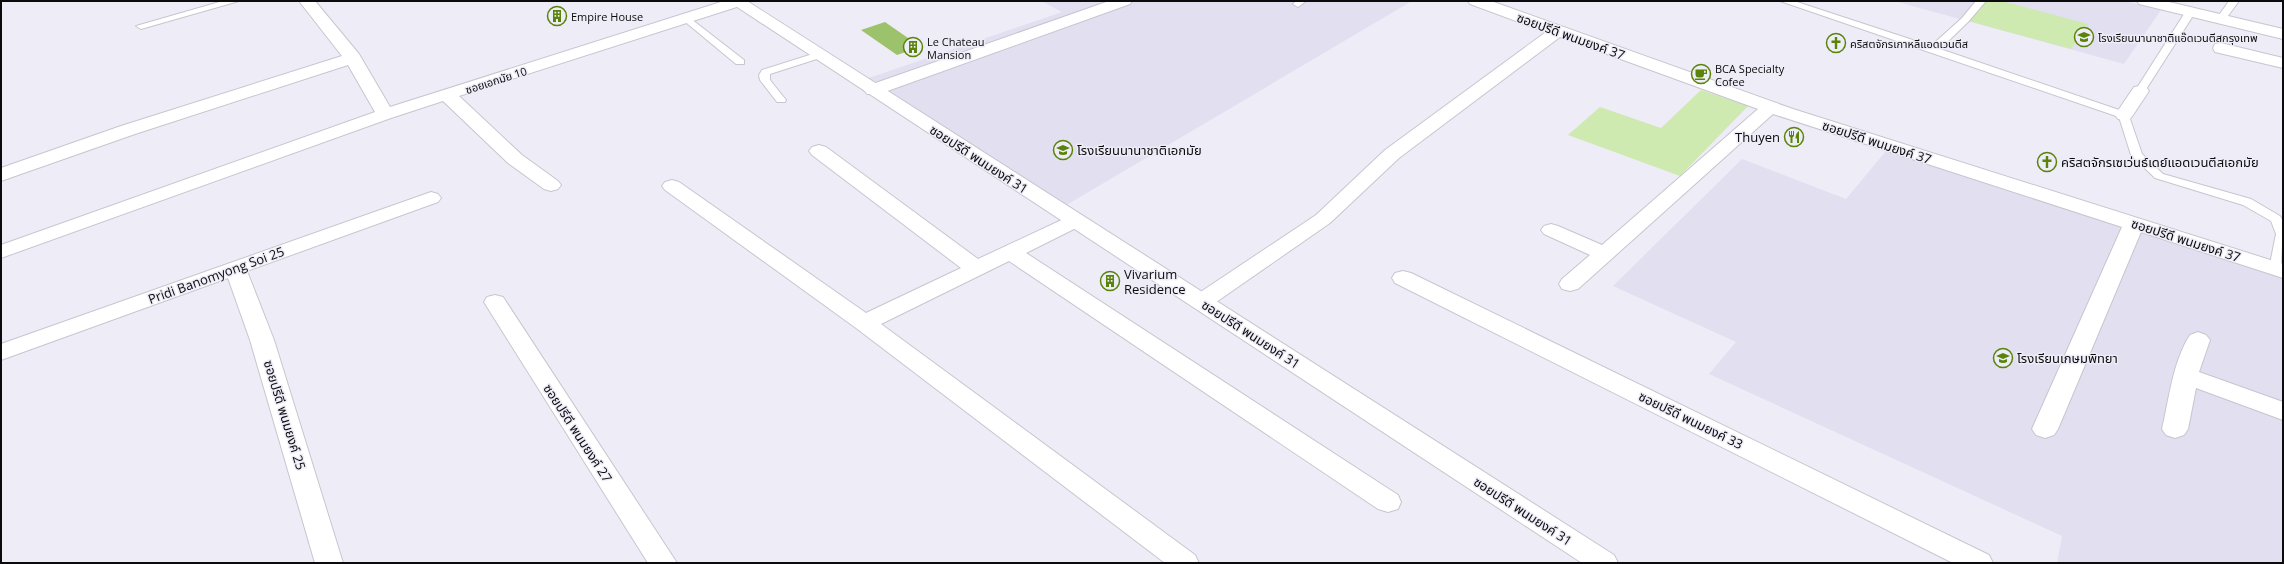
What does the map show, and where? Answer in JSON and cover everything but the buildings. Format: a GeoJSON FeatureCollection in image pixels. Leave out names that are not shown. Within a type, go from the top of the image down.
{"type":"FeatureCollection","features":[{"type":"Feature","properties":{"kind":"street"},"geometry":{"type":"LineString","coordinates":[[307,1],[353,58],[385,114]]}},
{"type":"Feature","properties":{"kind":"street","name":"ซอยปรีดี พนมยงค์ 31"},"geometry":{"type":"LineString","coordinates":[[736,1],[1604,563]]}},
{"type":"Feature","properties":{"kind":"street","name":"ซอยเอกมัย 10"},"geometry":{"type":"LineString","coordinates":[[1,252],[385,114],[449,95],[736,1]]}},
{"type":"Feature","properties":{"kind":"street"},"geometry":{"type":"LineString","coordinates":[[873,90],[1124,1]]}},
{"type":"Feature","properties":{"kind":"street","name":"ซอยปรีดี พนมยงค์ 37"},"geometry":{"type":"LineString","coordinates":[[1476,1],[1770,107],[2279,270]]}},
{"type":"Feature","properties":{"kind":"street"},"geometry":{"type":"LineString","coordinates":[[2145,1],[2222,18],[2283,34]]}},
{"type":"Feature","properties":{"kind":"street"},"geometry":{"type":"LineString","coordinates":[[1201,302],[1323,219],[1392,154],[1558,31]]}},
{"type":"Feature","properties":{"kind":"street"},"geometry":{"type":"LineString","coordinates":[[2221,48],[2283,63]]}},
{"type":"Feature","properties":{"kind":"street"},"geometry":{"type":"LineString","coordinates":[[1,175],[128,130],[353,58]]}},
{"type":"Feature","properties":{"kind":"street"},"geometry":{"type":"LineString","coordinates":[[2124,116],[2140,91]]}},
{"type":"Feature","properties":{"kind":"street"},"geometry":{"type":"LineString","coordinates":[[449,95],[452,102],[515,159],[551,185]]}},
{"type":"Feature","properties":{"kind":"street"},"geometry":{"type":"LineString","coordinates":[[1570,284],[1770,107]]}},
{"type":"Feature","properties":{"kind":"street"},"geometry":{"type":"LineString","coordinates":[[819,151],[977,269]]}},
{"type":"Feature","properties":{"kind":"street"},"geometry":{"type":"LineString","coordinates":[[672,186],[864,323],[1185,563]]}},
{"type":"Feature","properties":{"kind":"street","name":"Pridi Banomyong Soi 25"},"geometry":{"type":"LineString","coordinates":[[1,352],[431,198]]}},
{"type":"Feature","properties":{"kind":"street"},"geometry":{"type":"LineString","coordinates":[[864,323],[1075,221]]}},
{"type":"Feature","properties":{"kind":"street"},"geometry":{"type":"LineString","coordinates":[[2045,429],[2134,224]]}},
{"type":"Feature","properties":{"kind":"street"},"geometry":{"type":"LineString","coordinates":[[1551,230],[1605,254]]}},
{"type":"Feature","properties":{"kind":"street"},"geometry":{"type":"LineString","coordinates":[[1010,252],[1388,502]]}},
{"type":"Feature","properties":{"kind":"street","name":"ซอยปรีดี พนมยงค์ 25"},"geometry":{"type":"LineString","coordinates":[[235,268],[262,340],[329,563]]}},
{"type":"Feature","properties":{"kind":"street","name":"ซอยปรีดี พนมยงค์ 33"},"geometry":{"type":"LineString","coordinates":[[1403,278],[1979,563]]}},
{"type":"Feature","properties":{"kind":"street","name":"ซอยปรีดี พนมยงค์ 27"},"geometry":{"type":"LineString","coordinates":[[495,302],[663,563]]}},
{"type":"Feature","properties":{"kind":"street"},"geometry":{"type":"LineString","coordinates":[[2175,429],[2186,376],[2198,340]]}},
{"type":"Feature","properties":{"kind":"street"},"geometry":{"type":"LineString","coordinates":[[2186,376],[2283,411]]}},
{"type":"Feature","properties":{"kind":"lane"},"geometry":{"type":"LineString","coordinates":[[141,26],[234,1]]}},
{"type":"Feature","properties":{"kind":"lane"},"geometry":{"type":"LineString","coordinates":[[1785,1],[2084,100],[2124,116],[2129,126],[2137,155],[2159,176],[2247,202],[2276,220],[2282,234],[2279,270]]}},
{"type":"Feature","properties":{"kind":"lane"},"geometry":{"type":"LineString","coordinates":[[1932,50],[1965,20],[1981,1]]}},
{"type":"Feature","properties":{"kind":"lane"},"geometry":{"type":"LineString","coordinates":[[2222,18],[2234,1]]}},
{"type":"Feature","properties":{"kind":"lane"},"geometry":{"type":"LineString","coordinates":[[2140,91],[2191,11]]}},
{"type":"Feature","properties":{"kind":"lane"},"geometry":{"type":"LineString","coordinates":[[686,18],[740,62]]}},
{"type":"Feature","properties":{"kind":"lane"},"geometry":{"type":"LineString","coordinates":[[781,100],[765,80],[764,75],[766,72],[819,55]]}},
{"type":"Feature","properties":{"kind":"shaded area","name":"โรงเรียนนานาชาติเอกมัย"},"geometry":{"type":"Polygon","coordinates":[[[1041,1],[1412,1],[1058,210],[860,81],[1062,12],[1041,1]]]}},
{"type":"Feature","properties":{"kind":"shaded area","name":"โรงเรียนนานาชาติแอ๊ดเวนตีสกรุงเทพ"},"geometry":{"type":"Polygon","coordinates":[[[1894,1],[2125,1],[2161,10],[2124,64],[1894,1]]]}},
{"type":"Feature","properties":{"kind":"shaded area"},"geometry":{"type":"Polygon","coordinates":[[[1981,1],[2002,1],[2088,24],[2071,49],[1965,20],[1981,1]]]}},
{"type":"Feature","properties":{"kind":"shaded area"},"geometry":{"type":"Polygon","coordinates":[[[885,22],[921,47],[897,55],[861,30],[885,22]]]}},
{"type":"Feature","properties":{"kind":"shaded area"},"geometry":{"type":"Polygon","coordinates":[[[1701,90],[1748,106],[1680,176],[1568,135],[1600,107],[1661,128],[1701,90]]]}},
{"type":"Feature","properties":{"kind":"shaded area","name":"โรงเรียนเกษมพิทยา"},"geometry":{"type":"Polygon","coordinates":[[[1886,151],[2283,278],[2283,563],[2057,563],[2062,536],[1709,374],[1736,342],[1613,286],[1742,159],[1846,199],[1886,151]]]}},
{"type":"Feature","properties":{"kind":"place","name":"Empire House"},"geometry":{"type":"Point","coordinates":[557,16]}},
{"type":"Feature","properties":{"kind":"place","name":"โรงเรียนนานาชาติแอ๊ดเวนตีสกรุงเทพ"},"geometry":{"type":"Point","coordinates":[2084,37]}},
{"type":"Feature","properties":{"kind":"place","name":"คริสตจักรเกาหลีแอดเวนตีส"},"geometry":{"type":"Point","coordinates":[1836,43]}},
{"type":"Feature","properties":{"kind":"place","name":"Le Chateau Mansion"},"geometry":{"type":"Point","coordinates":[913,47]}},
{"type":"Feature","properties":{"kind":"place","name":"BCA Specialty Cofee"},"geometry":{"type":"Point","coordinates":[1701,74]}},
{"type":"Feature","properties":{"kind":"place","name":"Thuyen"},"geometry":{"type":"Point","coordinates":[1794,137]}},
{"type":"Feature","properties":{"kind":"place","name":"โรงเรียนนานาชาติเอกมัย"},"geometry":{"type":"Point","coordinates":[1063,150]}},
{"type":"Feature","properties":{"kind":"place","name":"คริสตจักรเซเว่นธ์เดย์แอดเวนตีสเอกมัย"},"geometry":{"type":"Point","coordinates":[2047,162]}},
{"type":"Feature","properties":{"kind":"place","name":"Vivarium Residence"},"geometry":{"type":"Point","coordinates":[1110,281]}},
{"type":"Feature","properties":{"kind":"place","name":"โรงเรียนเกษมพิทยา"},"geometry":{"type":"Point","coordinates":[2003,358]}}]}
